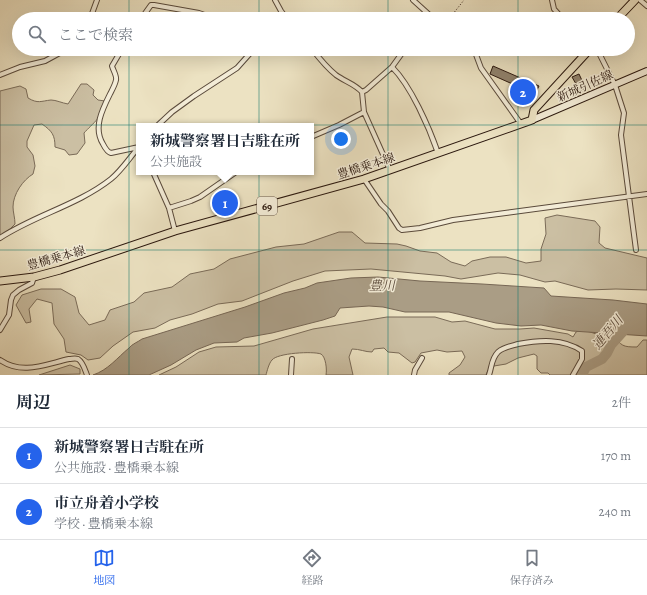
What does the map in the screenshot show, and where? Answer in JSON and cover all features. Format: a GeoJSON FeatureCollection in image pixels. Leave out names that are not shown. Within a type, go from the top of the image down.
{"type":"FeatureCollection","features":[{"type":"Feature","properties":{"kind":"main road"},"geometry":{"type":"LineString","coordinates":[[624,12],[635,0]]}},
{"type":"Feature","properties":{"kind":"main road"},"geometry":{"type":"LineString","coordinates":[[532,120],[534,110],[584,56]]}},
{"type":"Feature","properties":{"kind":"main road","name":"新城引佐線"},"geometry":{"type":"LineString","coordinates":[[532,120],[647,71]]}},
{"type":"Feature","properties":{"kind":"main road","name":"豊橋乗本線"},"geometry":{"type":"LineString","coordinates":[[0,281],[34,277],[60,270],[175,231],[364,179],[532,120]]}},
{"type":"Feature","properties":{"kind":"street"},"geometry":{"type":"LineString","coordinates":[[93,12],[97,0]]}},
{"type":"Feature","properties":{"kind":"street"},"geometry":{"type":"LineString","coordinates":[[275,0],[282,12]]}},
{"type":"Feature","properties":{"kind":"street"},"geometry":{"type":"LineString","coordinates":[[413,0],[425,12]]}},
{"type":"Feature","properties":{"kind":"street"},"geometry":{"type":"LineString","coordinates":[[552,0],[554,9],[557,12]]}},
{"type":"Feature","properties":{"kind":"street"},"geometry":{"type":"LineString","coordinates":[[640,0],[647,6]]}},
{"type":"Feature","properties":{"kind":"street"},"geometry":{"type":"LineString","coordinates":[[145,12],[151,5],[154,5],[193,12]]}},
{"type":"Feature","properties":{"kind":"street"},"geometry":{"type":"LineString","coordinates":[[0,75],[20,67],[45,61],[54,56]]}},
{"type":"Feature","properties":{"kind":"street"},"geometry":{"type":"LineString","coordinates":[[118,56],[112,66],[117,78],[106,102],[99,122],[98,132],[108,152],[111,153],[136,148]]}},
{"type":"Feature","properties":{"kind":"street"},"geometry":{"type":"LineString","coordinates":[[160,123],[172,112],[194,96],[237,68],[248,56]]}},
{"type":"Feature","properties":{"kind":"street"},"geometry":{"type":"LineString","coordinates":[[317,56],[326,67],[362,92],[364,112],[390,170]]}},
{"type":"Feature","properties":{"kind":"street"},"geometry":{"type":"LineString","coordinates":[[362,92],[392,67],[400,56]]}},
{"type":"Feature","properties":{"kind":"street"},"geometry":{"type":"LineString","coordinates":[[476,56],[481,68],[521,124]]}},
{"type":"Feature","properties":{"kind":"street"},"geometry":{"type":"LineString","coordinates":[[600,56],[614,84],[624,113],[621,135],[636,250]]}},
{"type":"Feature","properties":{"kind":"street"},"geometry":{"type":"LineString","coordinates":[[392,67],[398,73],[417,106],[438,154]]}},
{"type":"Feature","properties":{"kind":"street"},"geometry":{"type":"LineString","coordinates":[[314,135],[338,126],[364,112]]}},
{"type":"Feature","properties":{"kind":"street"},"geometry":{"type":"LineString","coordinates":[[0,238],[13,229],[91,192],[117,173],[136,151]]}},
{"type":"Feature","properties":{"kind":"street"},"geometry":{"type":"LineString","coordinates":[[155,175],[169,208],[175,231]]}},
{"type":"Feature","properties":{"kind":"street"},"geometry":{"type":"LineString","coordinates":[[169,208],[200,197],[232,175]]}},
{"type":"Feature","properties":{"kind":"street"},"geometry":{"type":"LineString","coordinates":[[364,179],[399,228],[402,230],[420,228],[453,220],[647,194]]}},
{"type":"Feature","properties":{"kind":"street"},"geometry":{"type":"LineString","coordinates":[[0,330],[9,315],[13,295],[32,283],[34,277]]}},
{"type":"Feature","properties":{"kind":"street"},"geometry":{"type":"LineString","coordinates":[[489,375],[492,361],[499,352],[506,347],[540,340],[572,346],[582,351],[582,359],[573,375]]}},
{"type":"Feature","properties":{"kind":"street"},"geometry":{"type":"LineString","coordinates":[[43,370],[64,360],[74,358],[79,359],[83,364],[87,375]]}},
{"type":"Feature","properties":{"kind":"street"},"geometry":{"type":"LineString","coordinates":[[414,375],[415,370],[422,358]]}},
{"type":"Feature","properties":{"kind":"street"},"geometry":{"type":"LineString","coordinates":[[291,375],[292,359]]}},
{"type":"Feature","properties":{"kind":"street"},"geometry":{"type":"LineString","coordinates":[[0,360],[13,372]]}},
{"type":"Feature","properties":{"kind":"path"},"geometry":{"type":"LineString","coordinates":[[455,12],[464,0]]}},
{"type":"Feature","properties":{"kind":"shaded area"},"geometry":{"type":"Polygon","coordinates":[[[81,84],[87,84],[94,90],[93,95],[98,100],[105,101],[105,106],[101,114],[84,133],[85,143],[77,154],[69,155],[65,150],[55,147],[54,136],[51,131],[42,124],[34,125],[27,141],[27,147],[33,155],[35,166],[33,174],[22,184],[13,202],[15,224],[0,236],[0,91],[20,86],[26,89],[28,98],[34,101],[40,102],[53,100],[68,104],[81,84]]]}},
{"type":"Feature","properties":{"kind":"shaded area"},"geometry":{"type":"Polygon","coordinates":[[[557,215],[595,221],[600,227],[599,243],[605,248],[647,258],[647,290],[588,290],[555,281],[545,282],[520,275],[498,273],[461,279],[445,276],[371,269],[325,271],[293,281],[242,301],[218,304],[192,314],[170,320],[155,328],[133,332],[113,346],[100,358],[88,360],[81,355],[66,352],[64,339],[54,324],[52,303],[37,299],[29,309],[31,322],[26,323],[16,305],[22,295],[41,289],[61,289],[75,297],[79,313],[89,325],[105,320],[110,310],[134,302],[144,293],[172,287],[190,274],[214,269],[230,259],[276,247],[304,244],[339,232],[352,232],[365,243],[397,244],[420,251],[437,253],[451,262],[465,266],[472,261],[490,257],[506,257],[526,263],[541,261],[541,249],[546,234],[545,218],[557,215]]]}},
{"type":"Feature","properties":{"kind":"shaded area"},"geometry":{"type":"Polygon","coordinates":[[[387,317],[435,317],[452,322],[465,321],[495,329],[534,328],[568,334],[573,337],[576,332],[582,329],[596,334],[613,335],[621,344],[628,347],[637,347],[643,340],[647,340],[647,375],[550,375],[548,373],[541,373],[537,369],[537,356],[534,354],[518,358],[506,364],[494,366],[488,370],[486,375],[449,375],[449,373],[460,365],[465,357],[462,351],[447,352],[437,350],[421,353],[415,362],[412,363],[399,353],[388,352],[384,348],[374,349],[372,352],[352,349],[349,357],[353,375],[326,375],[326,364],[321,354],[295,353],[281,356],[272,360],[266,375],[159,375],[176,367],[199,352],[216,347],[254,346],[313,329],[387,317]]]}},
{"type":"Feature","properties":{"kind":"shaded area"},"geometry":{"type":"Polygon","coordinates":[[[70,365],[80,369],[80,374],[39,375],[70,365]]]}},
{"type":"Feature","properties":{"kind":"water","name":"豊川"},"geometry":{"type":"Polygon","coordinates":[[[378,277],[420,281],[544,288],[551,296],[647,304],[647,336],[572,331],[541,325],[521,326],[496,323],[449,312],[405,312],[383,307],[369,306],[340,308],[335,316],[323,320],[272,333],[244,338],[237,342],[214,343],[196,350],[171,365],[149,375],[93,375],[108,367],[132,345],[142,339],[317,283],[351,278],[378,277]]]}},
{"type":"Feature","properties":{"kind":"building"},"geometry":{"type":"Polygon","coordinates":[[[493,66],[539,86],[535,94],[490,74],[493,66]]]}},
{"type":"Feature","properties":{"kind":"building"},"geometry":{"type":"Polygon","coordinates":[[[579,74],[586,89],[580,91],[572,77],[579,74]]]}},
{"type":"Feature","properties":{"kind":"waterway","name":"連吾川"},"geometry":{"type":"LineString","coordinates":[[582,375],[586,367],[602,359],[611,345],[629,325]]}},
{"type":"Feature","properties":{"kind":"place","name":"市立舟着小学校"},"geometry":{"type":"Point","coordinates":[523,92]}},
{"type":"Feature","properties":{"kind":"place","name":"新城警察署日吉駐在所"},"geometry":{"type":"Point","coordinates":[225,203]}}]}
